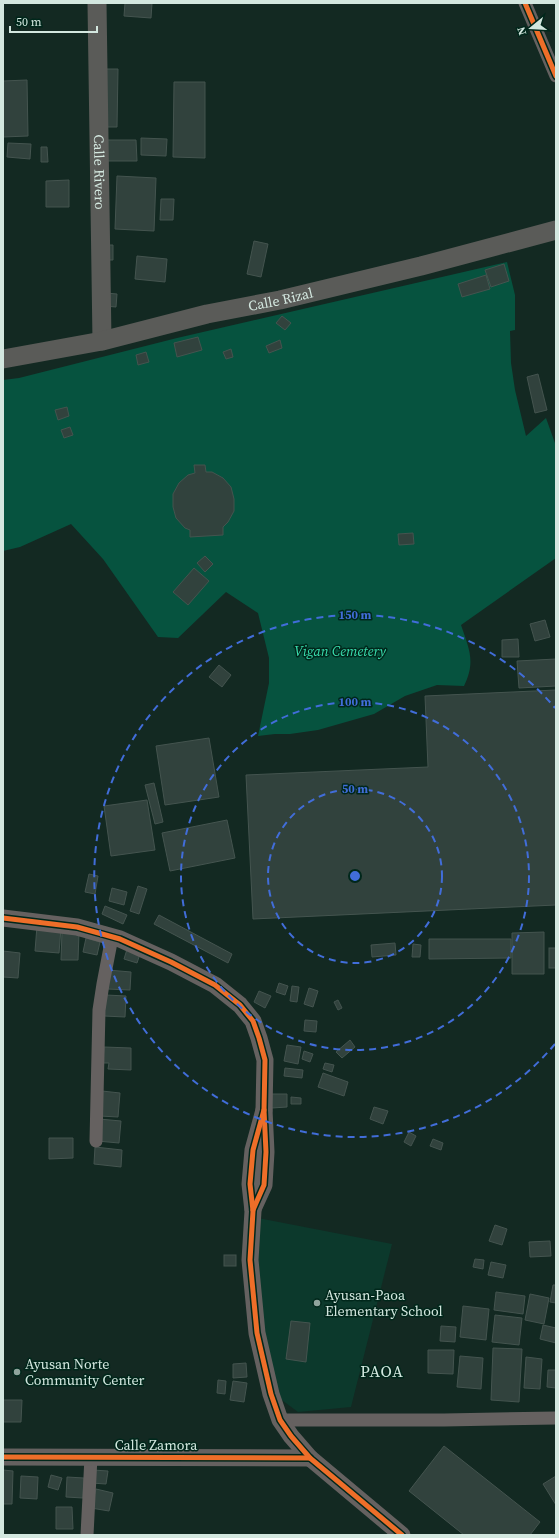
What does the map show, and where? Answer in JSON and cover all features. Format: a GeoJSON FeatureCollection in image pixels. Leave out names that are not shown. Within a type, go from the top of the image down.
{"type":"FeatureCollection","features":[{"type":"Feature","properties":{"kind":"main road","name":"Calle Rivero"},"geometry":{"type":"LineString","coordinates":[[97,3],[102,341]]}},
{"type":"Feature","properties":{"kind":"main road","name":"Calle Rizal"},"geometry":{"type":"LineString","coordinates":[[3,359],[102,341],[207,314],[280,300],[421,266],[556,230]]}},
{"type":"Feature","properties":{"kind":"street"},"geometry":{"type":"LineString","coordinates":[[525,3],[556,76]]}},
{"type":"Feature","properties":{"kind":"street"},"geometry":{"type":"LineString","coordinates":[[3,918],[77,927],[112,937],[171,962],[215,985],[240,1005],[253,1021],[265,1060],[264,1110],[257,1184],[252,1212],[250,1260],[257,1333],[271,1394],[280,1420],[291,1436],[310,1458],[402,1535]]}},
{"type":"Feature","properties":{"kind":"street"},"geometry":{"type":"LineString","coordinates":[[96,1141],[99,1010],[112,937]]}},
{"type":"Feature","properties":{"kind":"street"},"geometry":{"type":"LineString","coordinates":[[280,1420],[556,1418]]}},
{"type":"Feature","properties":{"kind":"street","name":"Calle Zamora"},"geometry":{"type":"LineString","coordinates":[[3,1457],[310,1458]]}},
{"type":"Feature","properties":{"kind":"street"},"geometry":{"type":"LineString","coordinates":[[87,1535],[91,1457]]}},
{"type":"Feature","properties":{"kind":"shaded area","name":"Ayusan-Paoa Elementary School"},"geometry":{"type":"Polygon","coordinates":[[[258,1218],[392,1244],[351,1407],[298,1412],[275,1395],[252,1268],[258,1218]]]}},
{"type":"Feature","properties":{"kind":"green space","name":"Vigan Cemetery"},"geometry":{"type":"Polygon","coordinates":[[[507,262],[515,295],[515,330],[510,331],[511,363],[515,390],[526,436],[546,418],[556,446],[556,558],[461,625],[470,655],[470,669],[464,686],[437,685],[405,696],[374,714],[318,730],[258,736],[269,683],[269,658],[258,613],[226,592],[178,638],[158,637],[103,559],[71,524],[20,547],[3,551],[3,380],[19,378],[177,338],[507,262]]]}},
{"type":"Feature","properties":{"kind":"building"},"geometry":{"type":"Polygon","coordinates":[[[125,3],[152,3],[151,18],[124,16],[125,3]]]}},
{"type":"Feature","properties":{"kind":"building"},"geometry":{"type":"Polygon","coordinates":[[[102,69],[118,69],[117,127],[102,127],[102,69]]]}},
{"type":"Feature","properties":{"kind":"building"},"geometry":{"type":"Polygon","coordinates":[[[27,80],[28,136],[3,137],[3,81],[27,80]]]}},
{"type":"Feature","properties":{"kind":"building"},"geometry":{"type":"Polygon","coordinates":[[[174,82],[205,82],[205,158],[173,157],[174,82]]]}},
{"type":"Feature","properties":{"kind":"building"},"geometry":{"type":"Polygon","coordinates":[[[141,138],[167,139],[166,156],[141,155],[141,138]]]}},
{"type":"Feature","properties":{"kind":"building"},"geometry":{"type":"Polygon","coordinates":[[[103,140],[136,140],[137,161],[103,161],[103,140]]]}},
{"type":"Feature","properties":{"kind":"building"},"geometry":{"type":"Polygon","coordinates":[[[8,143],[31,144],[30,159],[7,157],[8,143]]]}},
{"type":"Feature","properties":{"kind":"building"},"geometry":{"type":"Polygon","coordinates":[[[41,147],[47,147],[48,162],[41,162],[41,147]]]}},
{"type":"Feature","properties":{"kind":"building"},"geometry":{"type":"Polygon","coordinates":[[[117,176],[156,178],[154,231],[115,229],[117,176]]]}},
{"type":"Feature","properties":{"kind":"building"},"geometry":{"type":"Polygon","coordinates":[[[69,180],[69,207],[46,207],[46,181],[69,180]]]}},
{"type":"Feature","properties":{"kind":"building"},"geometry":{"type":"Polygon","coordinates":[[[161,199],[174,199],[173,220],[160,220],[161,199]]]}},
{"type":"Feature","properties":{"kind":"building"},"geometry":{"type":"Polygon","coordinates":[[[254,241],[268,244],[261,277],[247,274],[254,241]]]}},
{"type":"Feature","properties":{"kind":"building"},"geometry":{"type":"Polygon","coordinates":[[[104,245],[113,245],[113,260],[103,260],[104,245]]]}},
{"type":"Feature","properties":{"kind":"building"},"geometry":{"type":"Polygon","coordinates":[[[137,256],[167,259],[165,282],[135,279],[137,256]]]}},
{"type":"Feature","properties":{"kind":"building"},"geometry":{"type":"Polygon","coordinates":[[[504,264],[509,281],[491,287],[485,270],[504,264]]]}},
{"type":"Feature","properties":{"kind":"building"},"geometry":{"type":"Polygon","coordinates":[[[486,275],[490,289],[462,297],[458,284],[486,275]]]}},
{"type":"Feature","properties":{"kind":"building"},"geometry":{"type":"Polygon","coordinates":[[[106,293],[117,294],[116,307],[105,306],[106,293]]]}},
{"type":"Feature","properties":{"kind":"building"},"geometry":{"type":"Polygon","coordinates":[[[282,316],[291,323],[285,330],[276,323],[282,316]]]}},
{"type":"Feature","properties":{"kind":"building"},"geometry":{"type":"Polygon","coordinates":[[[198,337],[202,350],[177,357],[174,343],[198,337]]]}},
{"type":"Feature","properties":{"kind":"building"},"geometry":{"type":"Polygon","coordinates":[[[280,340],[282,348],[269,353],[266,346],[280,340]]]}},
{"type":"Feature","properties":{"kind":"building"},"geometry":{"type":"Polygon","coordinates":[[[231,349],[233,357],[226,359],[223,352],[231,349]]]}},
{"type":"Feature","properties":{"kind":"building"},"geometry":{"type":"Polygon","coordinates":[[[146,352],[149,362],[138,365],[136,355],[146,352]]]}},
{"type":"Feature","properties":{"kind":"building"},"geometry":{"type":"Polygon","coordinates":[[[538,374],[547,410],[535,413],[527,377],[538,374]]]}},
{"type":"Feature","properties":{"kind":"building"},"geometry":{"type":"Polygon","coordinates":[[[67,407],[69,416],[58,420],[55,410],[67,407]]]}},
{"type":"Feature","properties":{"kind":"building"},"geometry":{"type":"Polygon","coordinates":[[[70,427],[73,435],[64,438],[61,430],[70,427]]]}},
{"type":"Feature","properties":{"kind":"building"},"geometry":{"type":"Polygon","coordinates":[[[194,465],[205,465],[206,472],[212,472],[223,478],[231,487],[234,499],[234,511],[228,522],[223,527],[223,535],[190,537],[190,530],[185,528],[176,518],[173,507],[173,494],[179,483],[188,475],[195,473],[194,465]]]}},
{"type":"Feature","properties":{"kind":"building"},"geometry":{"type":"Polygon","coordinates":[[[413,533],[414,544],[399,545],[398,534],[413,533]]]}},
{"type":"Feature","properties":{"kind":"building"},"geometry":{"type":"Polygon","coordinates":[[[205,556],[213,564],[205,572],[197,563],[205,556]]]}},
{"type":"Feature","properties":{"kind":"building"},"geometry":{"type":"Polygon","coordinates":[[[194,568],[209,581],[188,605],[173,592],[194,568]]]}},
{"type":"Feature","properties":{"kind":"building"},"geometry":{"type":"Polygon","coordinates":[[[545,620],[550,637],[535,641],[530,624],[545,620]]]}},
{"type":"Feature","properties":{"kind":"building"},"geometry":{"type":"Polygon","coordinates":[[[518,639],[519,657],[502,657],[502,640],[518,639]]]}},
{"type":"Feature","properties":{"kind":"building"},"geometry":{"type":"Polygon","coordinates":[[[556,659],[556,686],[519,688],[517,661],[556,659]]]}},
{"type":"Feature","properties":{"kind":"building"},"geometry":{"type":"Polygon","coordinates":[[[219,665],[231,675],[222,687],[209,677],[219,665]]]}},
{"type":"Feature","properties":{"kind":"building"},"geometry":{"type":"Polygon","coordinates":[[[556,690],[556,905],[253,919],[246,775],[428,767],[425,696],[556,690]]]}},
{"type":"Feature","properties":{"kind":"building"},"geometry":{"type":"Polygon","coordinates":[[[209,738],[219,797],[165,805],[156,746],[209,738]]]}},
{"type":"Feature","properties":{"kind":"building"},"geometry":{"type":"Polygon","coordinates":[[[154,783],[163,822],[155,824],[145,785],[154,783]]]}},
{"type":"Feature","properties":{"kind":"building"},"geometry":{"type":"Polygon","coordinates":[[[147,800],[155,850],[111,856],[104,806],[147,800]]]}},
{"type":"Feature","properties":{"kind":"building"},"geometry":{"type":"Polygon","coordinates":[[[227,820],[235,858],[170,871],[162,833],[227,820]]]}},
{"type":"Feature","properties":{"kind":"building"},"geometry":{"type":"Polygon","coordinates":[[[89,874],[98,876],[95,894],[85,892],[89,874]]]}},
{"type":"Feature","properties":{"kind":"building"},"geometry":{"type":"Polygon","coordinates":[[[138,886],[147,889],[139,914],[130,911],[138,886]]]}},
{"type":"Feature","properties":{"kind":"building"},"geometry":{"type":"Polygon","coordinates":[[[112,888],[127,892],[124,905],[109,901],[112,888]]]}},
{"type":"Feature","properties":{"kind":"building"},"geometry":{"type":"Polygon","coordinates":[[[105,906],[127,915],[123,924],[102,914],[105,906]]]}},
{"type":"Feature","properties":{"kind":"building"},"geometry":{"type":"Polygon","coordinates":[[[159,915],[232,954],[228,963],[154,924],[159,915]]]}},
{"type":"Feature","properties":{"kind":"building"},"geometry":{"type":"Polygon","coordinates":[[[37,926],[61,928],[59,953],[35,951],[37,926]]]}},
{"type":"Feature","properties":{"kind":"building"},"geometry":{"type":"Polygon","coordinates":[[[62,932],[79,933],[78,960],[61,960],[62,932]]]}},
{"type":"Feature","properties":{"kind":"building"},"geometry":{"type":"Polygon","coordinates":[[[544,932],[544,974],[512,974],[512,933],[544,932]]]}},
{"type":"Feature","properties":{"kind":"building"},"geometry":{"type":"Polygon","coordinates":[[[86,938],[100,942],[97,955],[83,952],[86,938]]]}},
{"type":"Feature","properties":{"kind":"building"},"geometry":{"type":"Polygon","coordinates":[[[429,939],[511,939],[511,958],[429,959],[429,939]]]}},
{"type":"Feature","properties":{"kind":"building"},"geometry":{"type":"Polygon","coordinates":[[[395,943],[396,955],[372,957],[371,945],[395,943]]]}},
{"type":"Feature","properties":{"kind":"building"},"geometry":{"type":"Polygon","coordinates":[[[413,944],[421,945],[420,957],[412,957],[413,944]]]}},
{"type":"Feature","properties":{"kind":"building"},"geometry":{"type":"Polygon","coordinates":[[[128,946],[141,951],[137,963],[124,959],[128,946]]]}},
{"type":"Feature","properties":{"kind":"building"},"geometry":{"type":"Polygon","coordinates":[[[549,948],[556,948],[556,968],[549,968],[549,948]]]}},
{"type":"Feature","properties":{"kind":"building"},"geometry":{"type":"Polygon","coordinates":[[[3,951],[20,953],[18,978],[3,977],[3,951]]]}},
{"type":"Feature","properties":{"kind":"building"},"geometry":{"type":"Polygon","coordinates":[[[108,970],[131,972],[130,990],[107,989],[108,970]]]}},
{"type":"Feature","properties":{"kind":"building"},"geometry":{"type":"Polygon","coordinates":[[[279,983],[288,986],[285,995],[276,992],[279,983]]]}},
{"type":"Feature","properties":{"kind":"building"},"geometry":{"type":"Polygon","coordinates":[[[292,986],[299,987],[297,1002],[290,1001],[292,986]]]}},
{"type":"Feature","properties":{"kind":"building"},"geometry":{"type":"Polygon","coordinates":[[[309,988],[318,991],[313,1007],[304,1004],[309,988]]]}},
{"type":"Feature","properties":{"kind":"building"},"geometry":{"type":"Polygon","coordinates":[[[259,991],[271,996],[265,1008],[254,1002],[259,991]]]}},
{"type":"Feature","properties":{"kind":"building"},"geometry":{"type":"Polygon","coordinates":[[[106,995],[126,996],[125,1017],[104,1016],[106,995]]]}},
{"type":"Feature","properties":{"kind":"building"},"geometry":{"type":"Polygon","coordinates":[[[338,1000],[342,1008],[338,1010],[334,1002],[338,1000]]]}},
{"type":"Feature","properties":{"kind":"building"},"geometry":{"type":"Polygon","coordinates":[[[305,1020],[317,1021],[316,1032],[304,1031],[305,1020]]]}},
{"type":"Feature","properties":{"kind":"building"},"geometry":{"type":"Polygon","coordinates":[[[350,1040],[355,1047],[342,1058],[336,1052],[350,1040]]]}},
{"type":"Feature","properties":{"kind":"building"},"geometry":{"type":"Polygon","coordinates":[[[287,1045],[301,1047],[298,1064],[284,1061],[287,1045]]]}},
{"type":"Feature","properties":{"kind":"building"},"geometry":{"type":"Polygon","coordinates":[[[104,1047],[131,1048],[131,1070],[108,1069],[109,1063],[103,1063],[104,1047]]]}},
{"type":"Feature","properties":{"kind":"building"},"geometry":{"type":"Polygon","coordinates":[[[304,1051],[313,1054],[310,1062],[302,1059],[304,1051]]]}},
{"type":"Feature","properties":{"kind":"building"},"geometry":{"type":"Polygon","coordinates":[[[325,1063],[334,1065],[332,1072],[323,1069],[325,1063]]]}},
{"type":"Feature","properties":{"kind":"building"},"geometry":{"type":"Polygon","coordinates":[[[285,1068],[303,1070],[302,1078],[284,1076],[285,1068]]]}},
{"type":"Feature","properties":{"kind":"building"},"geometry":{"type":"Polygon","coordinates":[[[323,1073],[348,1082],[344,1096],[318,1087],[323,1073]]]}},
{"type":"Feature","properties":{"kind":"building"},"geometry":{"type":"Polygon","coordinates":[[[102,1091],[120,1093],[118,1117],[100,1116],[102,1091]]]}},
{"type":"Feature","properties":{"kind":"building"},"geometry":{"type":"Polygon","coordinates":[[[272,1094],[287,1094],[287,1107],[272,1108],[272,1094]]]}},
{"type":"Feature","properties":{"kind":"building"},"geometry":{"type":"Polygon","coordinates":[[[291,1097],[301,1098],[301,1104],[291,1104],[291,1097]]]}},
{"type":"Feature","properties":{"kind":"building"},"geometry":{"type":"Polygon","coordinates":[[[374,1107],[388,1111],[383,1124],[370,1119],[374,1107]]]}},
{"type":"Feature","properties":{"kind":"building"},"geometry":{"type":"Polygon","coordinates":[[[99,1119],[121,1121],[119,1143],[97,1141],[99,1119]]]}},
{"type":"Feature","properties":{"kind":"building"},"geometry":{"type":"Polygon","coordinates":[[[409,1132],[416,1136],[411,1146],[404,1142],[409,1132]]]}},
{"type":"Feature","properties":{"kind":"building"},"geometry":{"type":"Polygon","coordinates":[[[49,1138],[73,1138],[73,1158],[49,1159],[49,1138]]]}},
{"type":"Feature","properties":{"kind":"building"},"geometry":{"type":"Polygon","coordinates":[[[433,1139],[443,1143],[441,1150],[430,1146],[433,1139]]]}},
{"type":"Feature","properties":{"kind":"building"},"geometry":{"type":"Polygon","coordinates":[[[95,1147],[122,1150],[121,1167],[94,1164],[95,1147]]]}},
{"type":"Feature","properties":{"kind":"building"},"geometry":{"type":"Polygon","coordinates":[[[495,1225],[507,1229],[502,1245],[489,1241],[495,1225]]]}},
{"type":"Feature","properties":{"kind":"building"},"geometry":{"type":"Polygon","coordinates":[[[550,1241],[551,1256],[530,1257],[529,1242],[550,1241]]]}},
{"type":"Feature","properties":{"kind":"building"},"geometry":{"type":"Polygon","coordinates":[[[224,1255],[236,1255],[236,1266],[224,1266],[224,1255]]]}},
{"type":"Feature","properties":{"kind":"building"},"geometry":{"type":"Polygon","coordinates":[[[475,1259],[484,1260],[483,1269],[473,1267],[475,1259]]]}},
{"type":"Feature","properties":{"kind":"building"},"geometry":{"type":"Polygon","coordinates":[[[491,1262],[506,1265],[503,1278],[488,1275],[491,1262]]]}},
{"type":"Feature","properties":{"kind":"building"},"geometry":{"type":"Polygon","coordinates":[[[553,1285],[556,1285],[556,1303],[550,1302],[553,1285]]]}},
{"type":"Feature","properties":{"kind":"building"},"geometry":{"type":"Polygon","coordinates":[[[496,1292],[525,1296],[523,1314],[494,1310],[496,1292]]]}},
{"type":"Feature","properties":{"kind":"building"},"geometry":{"type":"Polygon","coordinates":[[[530,1294],[549,1298],[544,1324],[525,1320],[530,1294]]]}},
{"type":"Feature","properties":{"kind":"building"},"geometry":{"type":"Polygon","coordinates":[[[463,1306],[489,1309],[486,1340],[460,1337],[463,1306]]]}},
{"type":"Feature","properties":{"kind":"building"},"geometry":{"type":"Polygon","coordinates":[[[495,1315],[522,1318],[519,1345],[492,1342],[495,1315]]]}},
{"type":"Feature","properties":{"kind":"building"},"geometry":{"type":"Polygon","coordinates":[[[291,1321],[310,1323],[306,1362],[286,1359],[291,1321]]]}},
{"type":"Feature","properties":{"kind":"building"},"geometry":{"type":"Polygon","coordinates":[[[543,1325],[556,1328],[556,1343],[540,1339],[543,1325]]]}},
{"type":"Feature","properties":{"kind":"building"},"geometry":{"type":"Polygon","coordinates":[[[441,1326],[456,1327],[455,1342],[440,1341],[441,1326]]]}},
{"type":"Feature","properties":{"kind":"building"},"geometry":{"type":"Polygon","coordinates":[[[493,1348],[522,1349],[519,1402],[491,1400],[493,1348]]]}},
{"type":"Feature","properties":{"kind":"building"},"geometry":{"type":"Polygon","coordinates":[[[428,1350],[454,1350],[453,1374],[428,1373],[428,1350]]]}},
{"type":"Feature","properties":{"kind":"building"},"geometry":{"type":"Polygon","coordinates":[[[460,1356],[483,1358],[481,1389],[457,1387],[460,1356]]]}},
{"type":"Feature","properties":{"kind":"building"},"geometry":{"type":"Polygon","coordinates":[[[526,1357],[542,1359],[540,1389],[524,1388],[526,1357]]]}},
{"type":"Feature","properties":{"kind":"building"},"geometry":{"type":"Polygon","coordinates":[[[246,1363],[247,1377],[233,1378],[233,1364],[246,1363]]]}},
{"type":"Feature","properties":{"kind":"building"},"geometry":{"type":"Polygon","coordinates":[[[548,1370],[556,1370],[556,1388],[547,1387],[548,1370]]]}},
{"type":"Feature","properties":{"kind":"building"},"geometry":{"type":"Polygon","coordinates":[[[218,1380],[226,1381],[225,1394],[217,1393],[218,1380]]]}},
{"type":"Feature","properties":{"kind":"building"},"geometry":{"type":"Polygon","coordinates":[[[233,1381],[247,1383],[244,1402],[230,1400],[233,1381]]]}},
{"type":"Feature","properties":{"kind":"building"},"geometry":{"type":"Polygon","coordinates":[[[3,1400],[22,1400],[21,1422],[3,1422],[3,1400]]]}},
{"type":"Feature","properties":{"kind":"building"},"geometry":{"type":"Polygon","coordinates":[[[444,1446],[540,1522],[530,1535],[464,1535],[409,1491],[444,1446]]]}},
{"type":"Feature","properties":{"kind":"building"},"geometry":{"type":"Polygon","coordinates":[[[3,1470],[13,1471],[12,1504],[3,1504],[3,1470]]]}},
{"type":"Feature","properties":{"kind":"building"},"geometry":{"type":"Polygon","coordinates":[[[93,1470],[108,1471],[106,1484],[91,1483],[93,1470]]]}},
{"type":"Feature","properties":{"kind":"building"},"geometry":{"type":"Polygon","coordinates":[[[51,1475],[62,1478],[58,1490],[48,1487],[51,1475]]]}},
{"type":"Feature","properties":{"kind":"building"},"geometry":{"type":"Polygon","coordinates":[[[21,1476],[38,1477],[37,1499],[20,1498],[21,1476]]]}},
{"type":"Feature","properties":{"kind":"building"},"geometry":{"type":"Polygon","coordinates":[[[556,1476],[556,1505],[543,1484],[556,1476]]]}},
{"type":"Feature","properties":{"kind":"building"},"geometry":{"type":"Polygon","coordinates":[[[67,1477],[84,1478],[83,1498],[66,1497],[67,1477]]]}},
{"type":"Feature","properties":{"kind":"building"},"geometry":{"type":"Polygon","coordinates":[[[96,1489],[113,1493],[109,1511],[91,1508],[96,1489]]]}},
{"type":"Feature","properties":{"kind":"building"},"geometry":{"type":"Polygon","coordinates":[[[56,1507],[72,1507],[73,1529],[56,1529],[56,1507]]]}},
{"type":"Feature","properties":{"kind":"cycle path"},"geometry":{"type":"LineString","coordinates":[[525,3],[556,76]]}},
{"type":"Feature","properties":{"kind":"cycle path"},"geometry":{"type":"LineString","coordinates":[[3,918],[77,927],[120,939],[171,962],[215,985],[240,1005],[253,1021],[265,1060],[264,1110],[266,1152],[264,1185],[253,1210]]}},
{"type":"Feature","properties":{"kind":"cycle path"},"geometry":{"type":"LineString","coordinates":[[264,1110],[253,1150],[250,1184],[253,1211],[250,1260],[257,1333],[271,1394],[280,1420],[291,1436],[310,1458],[402,1535]]}},
{"type":"Feature","properties":{"kind":"cycle path"},"geometry":{"type":"LineString","coordinates":[[3,1457],[310,1458]]}},
{"type":"Feature","properties":{"kind":"place","name":"Ayusan-Paoa Elementary School"},"geometry":{"type":"Point","coordinates":[317,1303]}},
{"type":"Feature","properties":{"kind":"place","name":"Ayusan Norte Community Center"},"geometry":{"type":"Point","coordinates":[17,1372]}},
{"type":"Feature","properties":{"kind":"district","name":"PAOA"},"geometry":{"type":"Point","coordinates":[382,1371]}}]}
